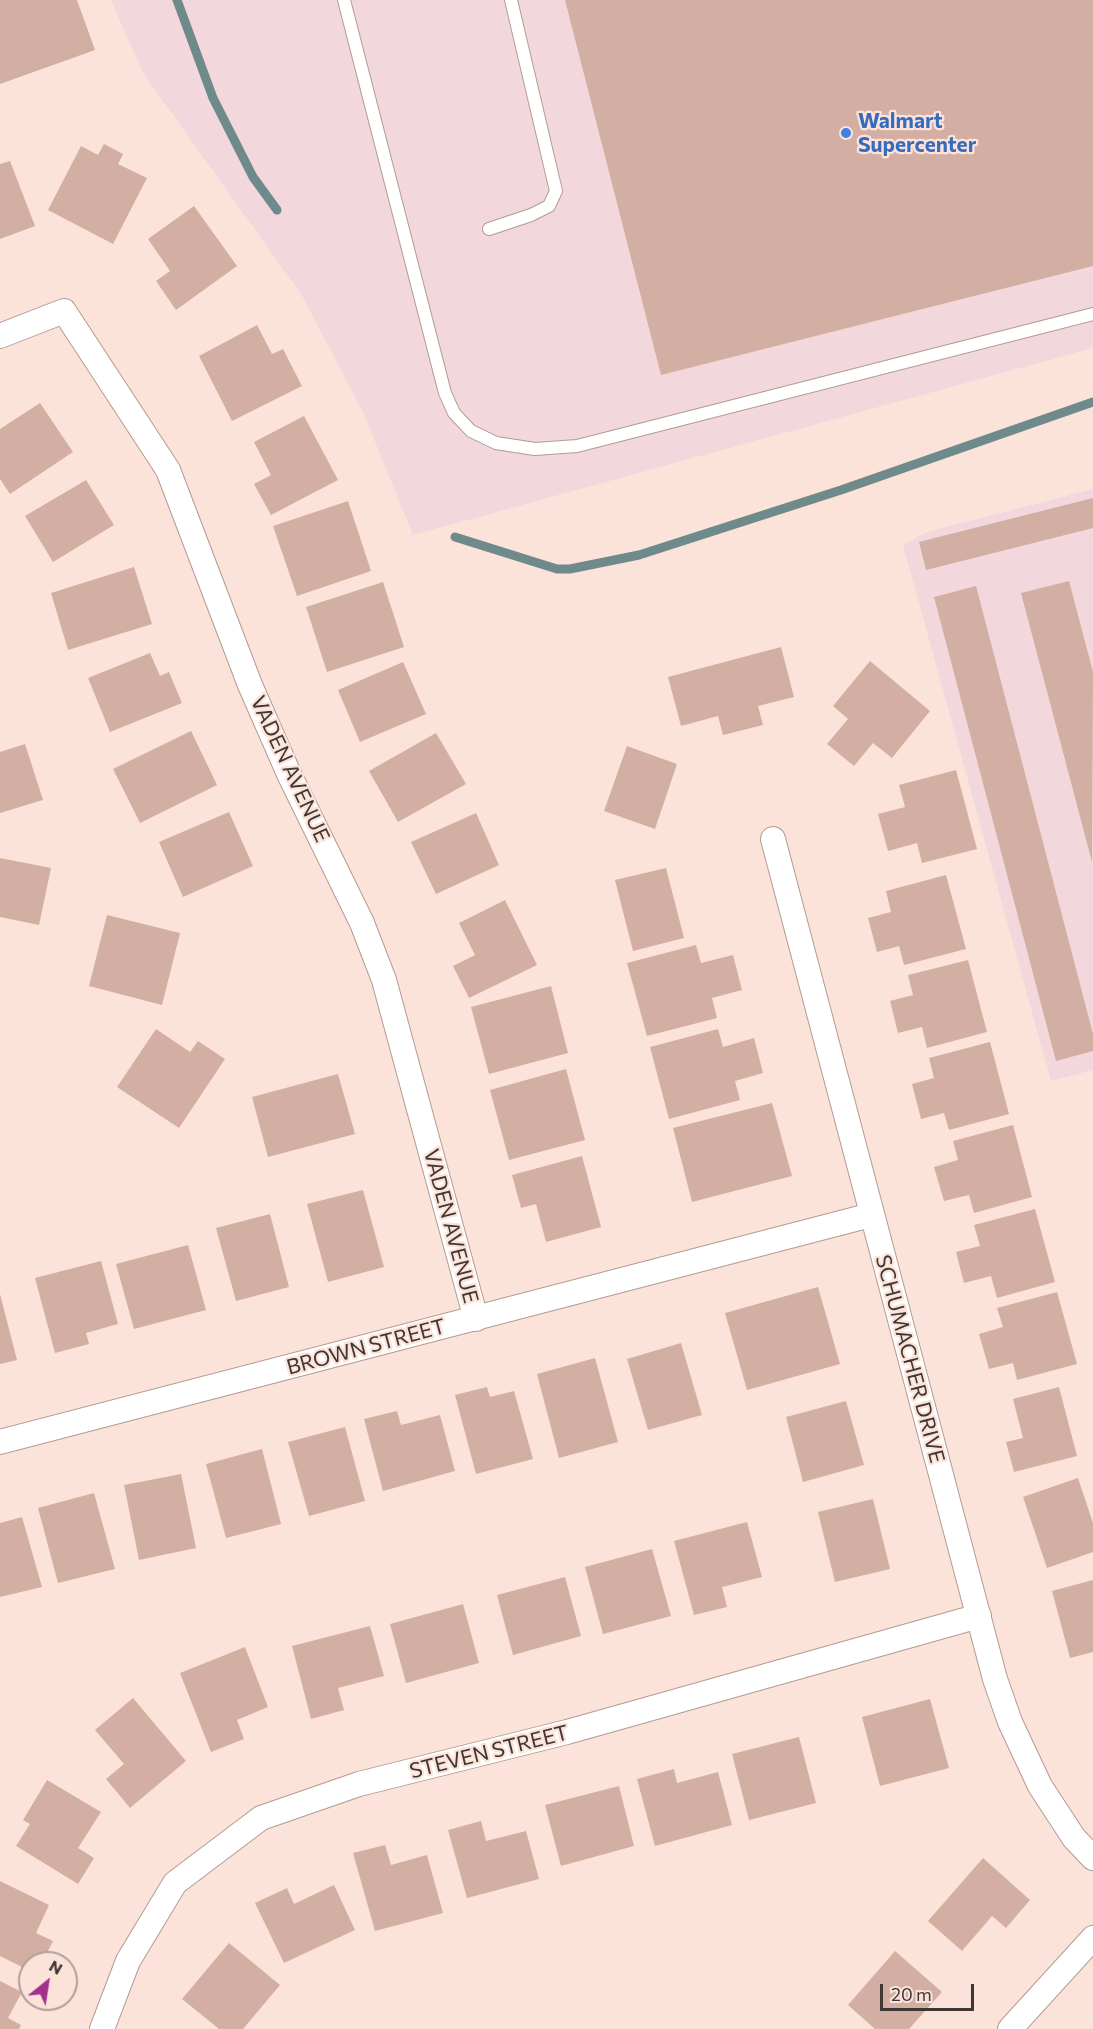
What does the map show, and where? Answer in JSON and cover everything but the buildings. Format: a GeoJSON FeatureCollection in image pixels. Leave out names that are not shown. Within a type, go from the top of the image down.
{"type":"FeatureCollection","features":[{"type":"Feature","properties":{"kind":"street","name":"VADEN AVENUE"},"geometry":{"type":"LineString","coordinates":[[0,336],[64,311],[168,470],[250,685],[289,774],[362,923],[384,980],[476,1319]]}},
{"type":"Feature","properties":{"kind":"street","name":"SCHUMACHER DRIVE"},"geometry":{"type":"LineString","coordinates":[[773,839],[871,1215],[979,1616],[1010,1722],[1040,1786],[1074,1838],[1093,1858]]}},
{"type":"Feature","properties":{"kind":"street","name":"BROWN STREET"},"geometry":{"type":"LineString","coordinates":[[0,1442],[871,1215]]}},
{"type":"Feature","properties":{"kind":"street","name":"STEVEN STREET"},"geometry":{"type":"LineString","coordinates":[[102,2029],[128,1961],[175,1883],[261,1818],[359,1784],[567,1732],[979,1616]]}},
{"type":"Feature","properties":{"kind":"street"},"geometry":{"type":"LineString","coordinates":[[1011,2029],[1093,1938]]}},
{"type":"Feature","properties":{"kind":"lane"},"geometry":{"type":"LineString","coordinates":[[344,0],[445,393],[454,413],[471,431],[496,443],[536,449],[577,446],[1093,314]]}},
{"type":"Feature","properties":{"kind":"lane"},"geometry":{"type":"LineString","coordinates":[[489,229],[549,206],[556,191],[511,0]]}},
{"type":"Feature","properties":{"kind":"shaded area"},"geometry":{"type":"Polygon","coordinates":[[[111,0],[1093,0],[1093,348],[413,535],[363,412],[301,294],[143,73],[111,0]]]}},
{"type":"Feature","properties":{"kind":"shaded area"},"geometry":{"type":"Polygon","coordinates":[[[1093,489],[1093,1070],[1051,1081],[903,545],[927,532],[1093,489]]]}},
{"type":"Feature","properties":{"kind":"waterway"},"geometry":{"type":"LineString","coordinates":[[177,0],[213,98],[253,177],[277,210]]}},
{"type":"Feature","properties":{"kind":"waterway"},"geometry":{"type":"LineString","coordinates":[[455,537],[557,569],[570,569],[639,555],[841,490],[1093,402]]}},
{"type":"Feature","properties":{"kind":"place","name":"Walmart Supercenter"},"geometry":{"type":"Point","coordinates":[846,133]}}]}
